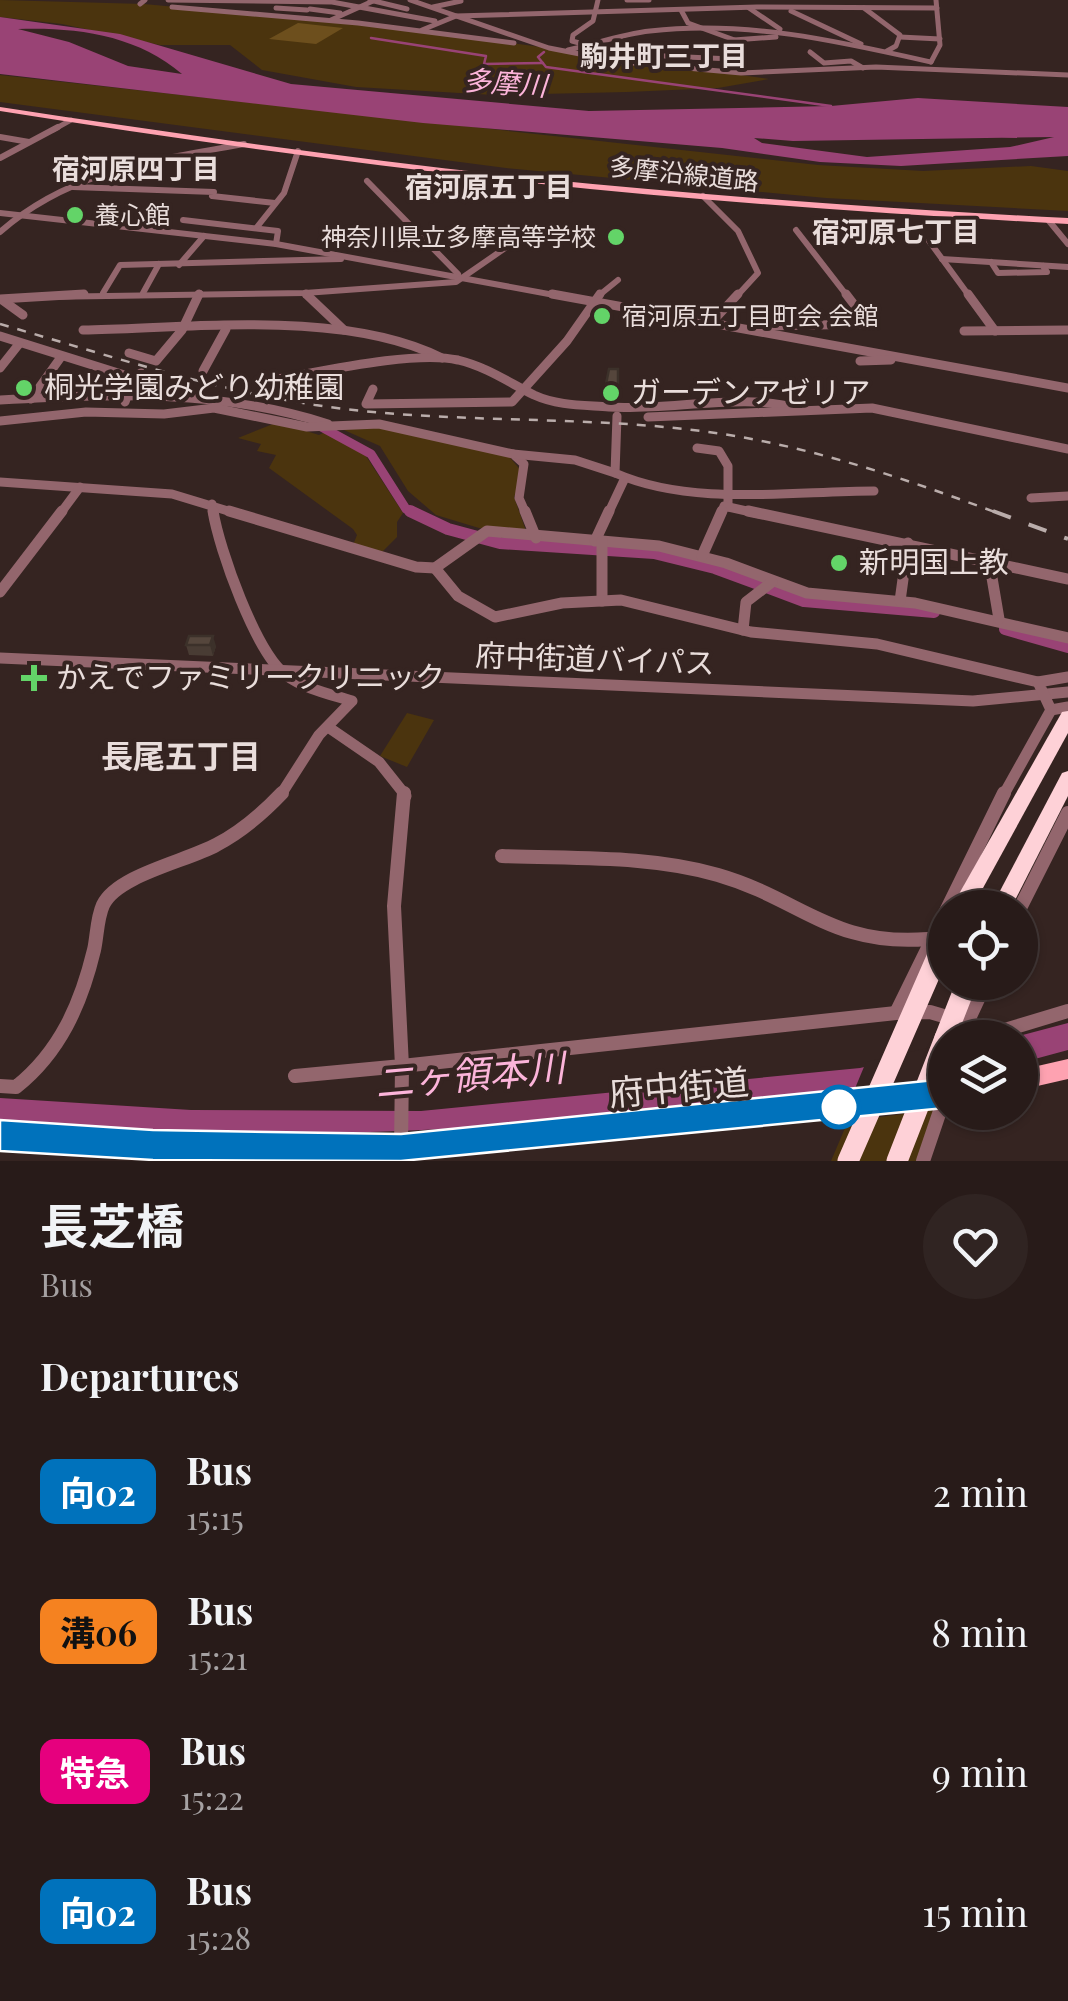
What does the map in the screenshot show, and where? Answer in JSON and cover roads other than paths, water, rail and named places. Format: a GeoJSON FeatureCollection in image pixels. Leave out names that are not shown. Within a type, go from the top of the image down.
{"type":"FeatureCollection","features":[{"type":"Feature","properties":{"kind":"highway"},"geometry":{"type":"LineString","coordinates":[[969,890],[1054,708]]}},
{"type":"Feature","properties":{"kind":"highway"},"geometry":{"type":"LineString","coordinates":[[1009,890],[1068,778]]}},
{"type":"Feature","properties":{"kind":"highway"},"geometry":{"type":"LineString","coordinates":[[848,1161],[928,961]]}},
{"type":"Feature","properties":{"kind":"highway"},"geometry":{"type":"LineString","coordinates":[[898,1161],[928,1082]]}},
{"type":"Feature","properties":{"kind":"main road","name":"多摩沿線道路"},"geometry":{"type":"LineString","coordinates":[[0,109],[298,151],[703,196],[1068,222]]}},
{"type":"Feature","properties":{"kind":"main road"},"geometry":{"type":"LineString","coordinates":[[1038,1076],[1068,1069]]}},
{"type":"Feature","properties":{"kind":"main road","name":"府中街道"},"geometry":{"type":"LineString","coordinates":[[0,1136],[176,1146],[401,1142],[928,1095]]}},
{"type":"Feature","properties":{"kind":"street"},"geometry":{"type":"LineString","coordinates":[[168,0],[336,1],[436,21]]}},
{"type":"Feature","properties":{"kind":"street"},"geometry":{"type":"LineString","coordinates":[[196,9],[208,0]]}},
{"type":"Feature","properties":{"kind":"street"},"geometry":{"type":"LineString","coordinates":[[231,12],[250,0]]}},
{"type":"Feature","properties":{"kind":"street"},"geometry":{"type":"LineString","coordinates":[[331,20],[371,0],[407,9]]}},
{"type":"Feature","properties":{"kind":"street"},"geometry":{"type":"LineString","coordinates":[[358,23],[411,0],[546,47]]}},
{"type":"Feature","properties":{"kind":"street"},"geometry":{"type":"LineString","coordinates":[[432,8],[460,0]]}},
{"type":"Feature","properties":{"kind":"street"},"geometry":{"type":"LineString","coordinates":[[598,0],[593,21],[572,40],[620,54],[732,59]]}},
{"type":"Feature","properties":{"kind":"street"},"geometry":{"type":"LineString","coordinates":[[627,0],[649,0]]}},
{"type":"Feature","properties":{"kind":"street"},"geometry":{"type":"LineString","coordinates":[[846,8],[851,0]]}},
{"type":"Feature","properties":{"kind":"street"},"geometry":{"type":"LineString","coordinates":[[910,0],[911,8]]}},
{"type":"Feature","properties":{"kind":"street"},"geometry":{"type":"LineString","coordinates":[[932,62],[941,36],[936,0]]}},
{"type":"Feature","properties":{"kind":"street"},"geometry":{"type":"LineString","coordinates":[[265,14],[287,1]]}},
{"type":"Feature","properties":{"kind":"street"},"geometry":{"type":"LineString","coordinates":[[288,16],[336,1]]}},
{"type":"Feature","properties":{"kind":"street"},"geometry":{"type":"LineString","coordinates":[[494,1],[500,15]]}},
{"type":"Feature","properties":{"kind":"street"},"geometry":{"type":"LineString","coordinates":[[422,30],[456,16],[543,16],[748,4],[784,8],[938,8]]}},
{"type":"Feature","properties":{"kind":"street"},"geometry":{"type":"LineString","coordinates":[[748,4],[764,21],[789,33]]}},
{"type":"Feature","properties":{"kind":"street"},"geometry":{"type":"LineString","coordinates":[[543,16],[544,5]]}},
{"type":"Feature","properties":{"kind":"street"},"geometry":{"type":"LineString","coordinates":[[172,7],[422,30],[546,47],[611,61],[725,72],[932,62]]}},
{"type":"Feature","properties":{"kind":"street"},"geometry":{"type":"LineString","coordinates":[[759,7],[771,17],[764,21]]}},
{"type":"Feature","properties":{"kind":"street"},"geometry":{"type":"LineString","coordinates":[[276,8],[341,14]]}},
{"type":"Feature","properties":{"kind":"street"},"geometry":{"type":"LineString","coordinates":[[784,8],[864,42],[855,45]]}},
{"type":"Feature","properties":{"kind":"street"},"geometry":{"type":"LineString","coordinates":[[864,8],[900,37],[941,36]]}},
{"type":"Feature","properties":{"kind":"street"},"geometry":{"type":"LineString","coordinates":[[681,10],[688,23],[699,29],[740,42],[725,72]]}},
{"type":"Feature","properties":{"kind":"street"},"geometry":{"type":"LineString","coordinates":[[678,29],[688,23]]}},
{"type":"Feature","properties":{"kind":"street"},"geometry":{"type":"LineString","coordinates":[[565,51],[678,29],[789,33],[932,62],[1034,73]]}},
{"type":"Feature","properties":{"kind":"street"},"geometry":{"type":"LineString","coordinates":[[734,40],[789,37],[789,33]]}},
{"type":"Feature","properties":{"kind":"street"},"geometry":{"type":"LineString","coordinates":[[886,52],[896,46],[900,37]]}},
{"type":"Feature","properties":{"kind":"street"},"geometry":{"type":"LineString","coordinates":[[810,52],[824,63],[851,61],[863,68]]}},
{"type":"Feature","properties":{"kind":"street"},"geometry":{"type":"LineString","coordinates":[[876,67],[1068,75]]}},
{"type":"Feature","properties":{"kind":"street"},"geometry":{"type":"LineString","coordinates":[[0,158],[72,120]]}},
{"type":"Feature","properties":{"kind":"street"},"geometry":{"type":"LineString","coordinates":[[0,138],[30,142]]}},
{"type":"Feature","properties":{"kind":"street"},"geometry":{"type":"LineString","coordinates":[[0,232],[16,215],[68,186],[135,164],[245,144]]}},
{"type":"Feature","properties":{"kind":"street"},"geometry":{"type":"LineString","coordinates":[[258,227],[284,193],[298,151]]}},
{"type":"Feature","properties":{"kind":"street"},"geometry":{"type":"LineString","coordinates":[[367,181],[430,250],[463,278]]}},
{"type":"Feature","properties":{"kind":"street"},"geometry":{"type":"LineString","coordinates":[[68,186],[214,192],[212,196],[275,203]]}},
{"type":"Feature","properties":{"kind":"street"},"geometry":{"type":"LineString","coordinates":[[703,196],[738,231],[758,273],[712,322]]}},
{"type":"Feature","properties":{"kind":"street"},"geometry":{"type":"LineString","coordinates":[[141,229],[168,208]]}},
{"type":"Feature","properties":{"kind":"street"},"geometry":{"type":"LineString","coordinates":[[0,214],[276,244],[1068,388]]}},
{"type":"Feature","properties":{"kind":"street"},"geometry":{"type":"LineString","coordinates":[[183,220],[278,231],[276,244]]}},
{"type":"Feature","properties":{"kind":"street"},"geometry":{"type":"LineString","coordinates":[[1049,220],[1068,244]]}},
{"type":"Feature","properties":{"kind":"street"},"geometry":{"type":"LineString","coordinates":[[760,331],[764,326],[870,324],[796,230]]}},
{"type":"Feature","properties":{"kind":"street"},"geometry":{"type":"LineString","coordinates":[[179,265],[204,236]]}},
{"type":"Feature","properties":{"kind":"street"},"geometry":{"type":"LineString","coordinates":[[929,241],[995,331]]}},
{"type":"Feature","properties":{"kind":"street"},"geometry":{"type":"LineString","coordinates":[[1,299],[103,293],[305,292],[456,282],[510,244]]}},
{"type":"Feature","properties":{"kind":"street"},"geometry":{"type":"LineString","coordinates":[[103,293],[120,265],[346,257]]}},
{"type":"Feature","properties":{"kind":"street"},"geometry":{"type":"LineString","coordinates":[[942,259],[991,262],[998,273],[1047,272],[1042,265],[1068,266]]}},
{"type":"Feature","properties":{"kind":"street"},"geometry":{"type":"LineString","coordinates":[[143,293],[159,264]]}},
{"type":"Feature","properties":{"kind":"street"},"geometry":{"type":"LineString","coordinates":[[373,389],[366,404],[512,402],[522,386],[567,341],[591,301],[618,280]]}},
{"type":"Feature","properties":{"kind":"street"},"geometry":{"type":"LineString","coordinates":[[305,292],[344,330]]}},
{"type":"Feature","properties":{"kind":"street"},"geometry":{"type":"LineString","coordinates":[[130,353],[156,361],[182,330],[200,293]]}},
{"type":"Feature","properties":{"kind":"street"},"geometry":{"type":"LineString","coordinates":[[1,299],[22,315]]}},
{"type":"Feature","properties":{"kind":"street"},"geometry":{"type":"LineString","coordinates":[[82,330],[344,330],[431,350],[443,359]]}},
{"type":"Feature","properties":{"kind":"street"},"geometry":{"type":"LineString","coordinates":[[204,371],[226,330]]}},
{"type":"Feature","properties":{"kind":"street"},"geometry":{"type":"LineString","coordinates":[[964,331],[1068,330]]}},
{"type":"Feature","properties":{"kind":"street"},"geometry":{"type":"LineString","coordinates":[[0,336],[61,357],[137,376],[120,410]]}},
{"type":"Feature","properties":{"kind":"street"},"geometry":{"type":"LineString","coordinates":[[0,368],[19,344]]}},
{"type":"Feature","properties":{"kind":"street"},"geometry":{"type":"LineString","coordinates":[[31,398],[61,357]]}},
{"type":"Feature","properties":{"kind":"street"},"geometry":{"type":"LineString","coordinates":[[261,382],[443,359],[478,365],[564,404],[616,416],[719,417],[799,409],[872,408],[1068,449]]}},
{"type":"Feature","properties":{"kind":"street"},"geometry":{"type":"LineString","coordinates":[[860,361],[917,360]]}},
{"type":"Feature","properties":{"kind":"street"},"geometry":{"type":"LineString","coordinates":[[678,394],[680,409]]}},
{"type":"Feature","properties":{"kind":"street"},"geometry":{"type":"LineString","coordinates":[[0,400],[127,397],[257,401],[328,424]]}},
{"type":"Feature","properties":{"kind":"street"},"geometry":{"type":"LineString","coordinates":[[564,404],[680,409],[775,401],[799,409]]}},
{"type":"Feature","properties":{"kind":"street"},"geometry":{"type":"LineString","coordinates":[[0,422],[120,410],[183,413],[214,408],[312,426],[379,424],[514,454],[575,460],[661,490],[874,491]]}},
{"type":"Feature","properties":{"kind":"street"},"geometry":{"type":"LineString","coordinates":[[602,601],[600,544],[620,476],[616,416]]}},
{"type":"Feature","properties":{"kind":"street"},"geometry":{"type":"LineString","coordinates":[[696,448],[719,451],[728,466],[728,507]]}},
{"type":"Feature","properties":{"kind":"street"},"geometry":{"type":"LineString","coordinates":[[514,454],[524,464],[519,498],[536,538]]}},
{"type":"Feature","properties":{"kind":"street"},"geometry":{"type":"LineString","coordinates":[[0,482],[142,490],[212,504],[398,564],[436,568],[484,534],[702,556],[768,586],[829,596],[900,601],[1068,638]]}},
{"type":"Feature","properties":{"kind":"street"},"geometry":{"type":"LineString","coordinates":[[0,592],[80,487]]}},
{"type":"Feature","properties":{"kind":"street"},"geometry":{"type":"LineString","coordinates":[[1031,498],[1068,496]]}},
{"type":"Feature","properties":{"kind":"street"},"geometry":{"type":"LineString","coordinates":[[0,1086],[16,1087],[44,1066],[85,980],[103,904],[144,874],[217,846],[262,814],[290,785],[328,727],[352,701],[317,690],[280,670],[227,565],[212,504]]}},
{"type":"Feature","properties":{"kind":"street"},"geometry":{"type":"LineString","coordinates":[[702,556],[724,506],[1068,579]]}},
{"type":"Feature","properties":{"kind":"street"},"geometry":{"type":"LineString","coordinates":[[900,601],[908,543]]}},
{"type":"Feature","properties":{"kind":"street"},"geometry":{"type":"LineString","coordinates":[[990,560],[998,620]]}},
{"type":"Feature","properties":{"kind":"street"},"geometry":{"type":"LineString","coordinates":[[4,566],[15,572]]}},
{"type":"Feature","properties":{"kind":"street"},"geometry":{"type":"LineString","coordinates":[[436,568],[458,596],[495,617],[602,601],[633,601],[743,630],[876,644],[1038,682],[1068,676]]}},
{"type":"Feature","properties":{"kind":"street"},"geometry":{"type":"LineString","coordinates":[[743,630],[746,602],[768,586]]}},
{"type":"Feature","properties":{"kind":"street","name":"府中街道バイパス"},"geometry":{"type":"LineString","coordinates":[[0,658],[973,700],[1054,708],[1068,692]]}},
{"type":"Feature","properties":{"kind":"street"},"geometry":{"type":"LineString","coordinates":[[1038,682],[1054,708]]}},
{"type":"Feature","properties":{"kind":"street"},"geometry":{"type":"LineString","coordinates":[[1054,708],[1068,707]]}},
{"type":"Feature","properties":{"kind":"street"},"geometry":{"type":"LineString","coordinates":[[962,890],[1054,708]]}},
{"type":"Feature","properties":{"kind":"street"},"geometry":{"type":"LineString","coordinates":[[328,727],[379,762],[407,797],[394,906],[402,1066],[401,1142]]}},
{"type":"Feature","properties":{"kind":"street"},"geometry":{"type":"LineString","coordinates":[[1031,890],[1062,842],[1068,814]]}},
{"type":"Feature","properties":{"kind":"street"},"geometry":{"type":"LineString","coordinates":[[502,856],[712,873],[859,940],[892,944],[928,940]]}},
{"type":"Feature","properties":{"kind":"street"},"geometry":{"type":"LineString","coordinates":[[896,1013],[928,955]]}},
{"type":"Feature","properties":{"kind":"street"},"geometry":{"type":"LineString","coordinates":[[1038,1020],[1068,1011]]}},
{"type":"Feature","properties":{"kind":"street"},"geometry":{"type":"LineString","coordinates":[[295,1076],[896,1013],[930,1012],[946,1020]]}},
{"type":"Feature","properties":{"kind":"street"},"geometry":{"type":"LineString","coordinates":[[923,1161],[934,1130]]}},
{"type":"Feature","properties":{"kind":"waterway","name":"多摩川"},"geometry":{"type":"LineString","coordinates":[[371,38],[486,56],[484,64],[543,63]]}},
{"type":"Feature","properties":{"kind":"waterway","name":"多摩川"},"geometry":{"type":"LineString","coordinates":[[543,63],[538,57],[544,52]]}},
{"type":"Feature","properties":{"kind":"waterway","name":"多摩川"},"geometry":{"type":"LineString","coordinates":[[543,63],[546,67],[831,106]]}},
{"type":"Feature","properties":{"kind":"waterway"},"geometry":{"type":"LineString","coordinates":[[316,424],[371,454],[410,511]]}},
{"type":"Feature","properties":{"kind":"waterway"},"geometry":{"type":"LineString","coordinates":[[410,511],[448,529],[500,543],[654,553],[715,568],[804,601],[934,612]]}},
{"type":"Feature","properties":{"kind":"waterway"},"geometry":{"type":"LineString","coordinates":[[410,511],[416,514]]}},
{"type":"Feature","properties":{"kind":"waterway"},"geometry":{"type":"LineString","coordinates":[[1005,629],[1068,647]]}},
{"type":"Feature","properties":{"kind":"railway"},"geometry":{"type":"LineString","coordinates":[[0,324],[171,374],[301,403],[392,414],[629,424],[759,440],[863,467],[1000,514]]}},
{"type":"Feature","properties":{"kind":"railway"},"geometry":{"type":"LineString","coordinates":[[993,511],[1068,539]]}},
{"type":"Feature","properties":{"kind":"place","name":"養心館"},"geometry":{"type":"Point","coordinates":[75,215]}},
{"type":"Feature","properties":{"kind":"place","name":"神奈川県立多摩高等学校"},"geometry":{"type":"Point","coordinates":[616,237]}},
{"type":"Feature","properties":{"kind":"place","name":"宿河原五丁目町会 会館"},"geometry":{"type":"Point","coordinates":[602,316]}},
{"type":"Feature","properties":{"kind":"place","name":"桐光学園みどり幼稚園"},"geometry":{"type":"Point","coordinates":[24,388]}},
{"type":"Feature","properties":{"kind":"place","name":"ガーデンアゼリア"},"geometry":{"type":"Point","coordinates":[611,393]}},
{"type":"Feature","properties":{"kind":"place","name":"新明国上教"},"geometry":{"type":"Point","coordinates":[839,563]}},
{"type":"Feature","properties":{"kind":"place","name":"かえでファミリークリニック"},"geometry":{"type":"Point","coordinates":[34,678]}},
{"type":"Feature","properties":{"kind":"district","name":"駒井町三丁目"},"geometry":{"type":"Point","coordinates":[664,56]}},
{"type":"Feature","properties":{"kind":"district","name":"宿河原四丁目"},"geometry":{"type":"Point","coordinates":[136,169]}},
{"type":"Feature","properties":{"kind":"district","name":"宿河原五丁目"},"geometry":{"type":"Point","coordinates":[489,187]}},
{"type":"Feature","properties":{"kind":"district","name":"宿河原七丁目"},"geometry":{"type":"Point","coordinates":[896,232]}},
{"type":"Feature","properties":{"kind":"district","name":"長尾五丁目"},"geometry":{"type":"Point","coordinates":[181,757]}},
{"type":"Feature","properties":{"kind":"water label","name":"二ヶ領本川"},"geometry":{"type":"Point","coordinates":[470,1076]}}]}
